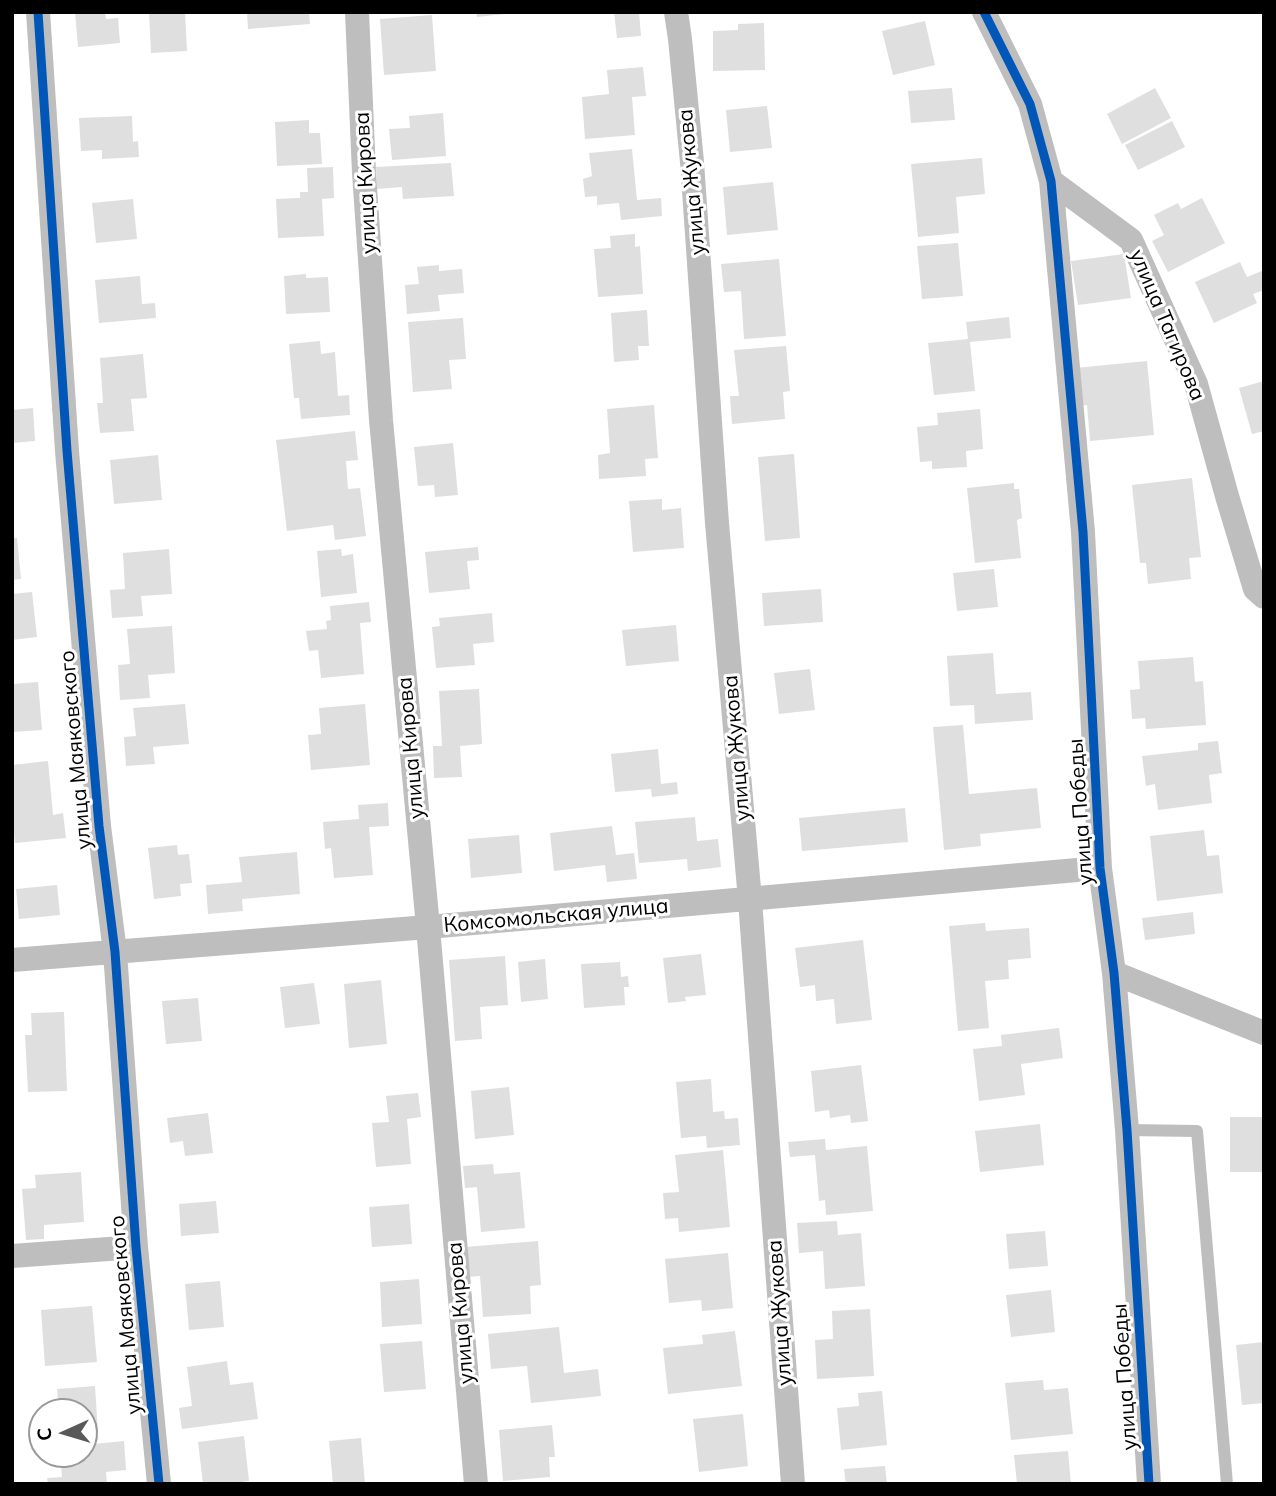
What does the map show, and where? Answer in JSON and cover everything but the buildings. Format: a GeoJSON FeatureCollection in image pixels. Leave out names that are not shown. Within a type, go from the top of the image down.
{"type":"FeatureCollection","features":[{"type":"Feature","properties":{"kind":"street","name":"улица Маяковского"},"geometry":{"type":"LineString","coordinates":[[38,12],[68,465],[99,826],[115,952],[136,1247],[159,1484]]}},
{"type":"Feature","properties":{"kind":"street","name":"улица Кирова"},"geometry":{"type":"LineString","coordinates":[[357,12],[364,173],[381,421],[428,927],[475,1484]]}},
{"type":"Feature","properties":{"kind":"street","name":"улица Жукова"},"geometry":{"type":"LineString","coordinates":[[676,12],[692,162],[717,523],[750,900],[793,1484]]}},
{"type":"Feature","properties":{"kind":"street"},"geometry":{"type":"LineString","coordinates":[[984,12],[1030,104],[1051,181]]}},
{"type":"Feature","properties":{"kind":"street","name":"улица Тагирова"},"geometry":{"type":"LineString","coordinates":[[1051,181],[1131,240],[1196,384],[1255,589],[1264,597]]}},
{"type":"Feature","properties":{"kind":"street","name":"улица Победы"},"geometry":{"type":"LineString","coordinates":[[1051,181],[1083,531],[1100,868],[1114,973],[1149,1484]]}},
{"type":"Feature","properties":{"kind":"street","name":"Комсомольская улица"},"geometry":{"type":"LineString","coordinates":[[12,960],[750,900],[1100,868]]}},
{"type":"Feature","properties":{"kind":"street"},"geometry":{"type":"LineString","coordinates":[[1114,973],[1264,1033]]}},
{"type":"Feature","properties":{"kind":"street"},"geometry":{"type":"LineString","coordinates":[[12,1256],[136,1247]]}},
{"type":"Feature","properties":{"kind":"lane"},"geometry":{"type":"LineString","coordinates":[[1126,1130],[1197,1131],[1227,1484]]}},
{"type":"Feature","properties":{"kind":"cycle path"},"geometry":{"type":"LineString","coordinates":[[38,12],[67,451],[99,826],[115,952],[136,1247],[159,1484]]}},
{"type":"Feature","properties":{"kind":"cycle path"},"geometry":{"type":"LineString","coordinates":[[984,12],[1030,104],[1051,181],[1083,532],[1100,868],[1114,973],[1127,1130],[1149,1484]]}}]}
